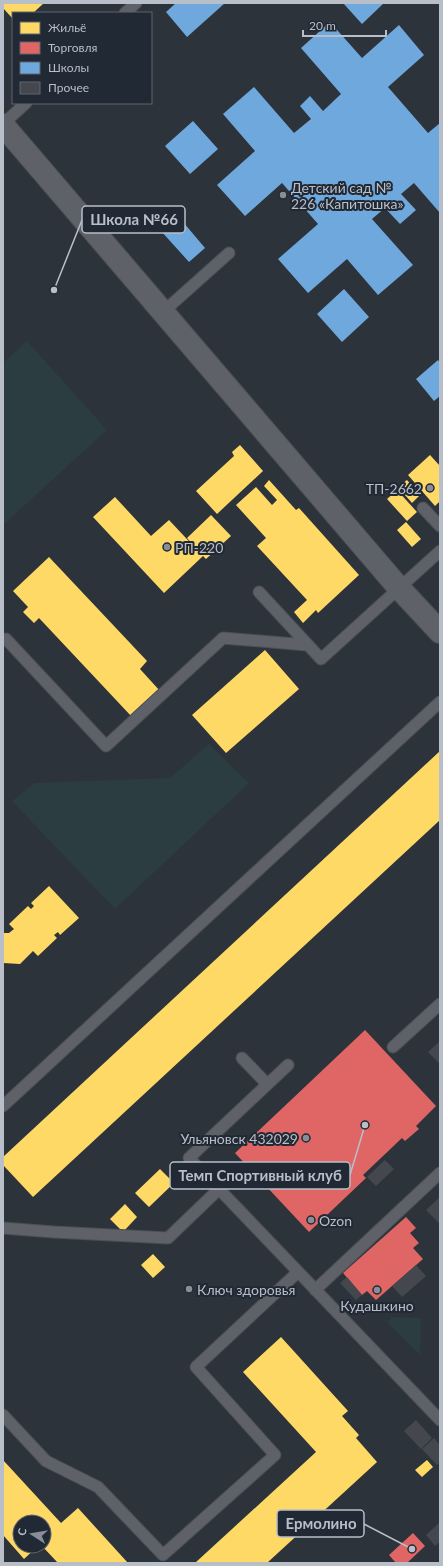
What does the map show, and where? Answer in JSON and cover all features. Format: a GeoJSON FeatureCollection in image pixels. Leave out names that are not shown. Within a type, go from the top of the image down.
{"type":"FeatureCollection","features":[{"type":"Feature","properties":{"kind":"street"},"geometry":{"type":"LineString","coordinates":[[3,124],[399,588],[440,632]]}},
{"type":"Feature","properties":{"kind":"lane"},"geometry":{"type":"LineString","coordinates":[[126,12],[136,3]]}},
{"type":"Feature","properties":{"kind":"lane"},"geometry":{"type":"LineString","coordinates":[[3,124],[25,104]]}},
{"type":"Feature","properties":{"kind":"lane"},"geometry":{"type":"LineString","coordinates":[[163,312],[229,253]]}},
{"type":"Feature","properties":{"kind":"lane"},"geometry":{"type":"LineString","coordinates":[[423,508],[440,526]]}},
{"type":"Feature","properties":{"kind":"lane"},"geometry":{"type":"LineString","coordinates":[[259,592],[321,659],[440,551]]}},
{"type":"Feature","properties":{"kind":"lane"},"geometry":{"type":"LineString","coordinates":[[6,639],[106,746],[223,638],[307,644]]}},
{"type":"Feature","properties":{"kind":"lane"},"geometry":{"type":"LineString","coordinates":[[3,1106],[440,702]]}},
{"type":"Feature","properties":{"kind":"lane"},"geometry":{"type":"LineString","coordinates":[[393,1047],[440,1004]]}},
{"type":"Feature","properties":{"kind":"lane"},"geometry":{"type":"LineString","coordinates":[[242,1058],[267,1084]]}},
{"type":"Feature","properties":{"kind":"lane"},"geometry":{"type":"LineString","coordinates":[[288,1065],[189,1158],[440,1420]]}},
{"type":"Feature","properties":{"kind":"lane"},"geometry":{"type":"LineString","coordinates":[[315,1290],[440,1173]]}},
{"type":"Feature","properties":{"kind":"lane"},"geometry":{"type":"LineString","coordinates":[[3,1228],[168,1238],[219,1189]]}},
{"type":"Feature","properties":{"kind":"lane"},"geometry":{"type":"LineString","coordinates":[[3,1415],[46,1461],[98,1487],[163,1556],[275,1455],[196,1367],[298,1272]]}},
{"type":"Feature","properties":{"kind":"shaded area"},"geometry":{"type":"Polygon","coordinates":[[[27,341],[107,430],[3,525],[3,363],[27,341]]]}},
{"type":"Feature","properties":{"kind":"shaded area"},"geometry":{"type":"Polygon","coordinates":[[[209,744],[249,783],[115,909],[12,801],[35,783],[170,778],[209,744]]]}},
{"type":"Feature","properties":{"kind":"shaded area"},"geometry":{"type":"Polygon","coordinates":[[[392,1317],[421,1318],[420,1355],[387,1322],[392,1317]]]}},
{"type":"Feature","properties":{"kind":"building: Жильё"},"geometry":{"type":"Polygon","coordinates":[[[3,3],[44,3],[34,12],[12,12],[12,18],[3,8],[3,3]]]}},
{"type":"Feature","properties":{"kind":"building: Жильё"},"geometry":{"type":"Polygon","coordinates":[[[240,445],[263,471],[217,514],[196,491],[234,456],[232,452],[240,445]]]}},
{"type":"Feature","properties":{"kind":"building: Жильё","name":"ТП-2662"},"geometry":{"type":"Polygon","coordinates":[[[430,455],[440,466],[440,501],[435,506],[408,475],[430,455]]]}},
{"type":"Feature","properties":{"kind":"building: Жильё"},"geometry":{"type":"Polygon","coordinates":[[[269,480],[296,510],[299,508],[359,575],[318,613],[316,610],[303,623],[294,612],[307,600],[257,546],[266,538],[236,505],[256,487],[272,505],[277,500],[264,486],[269,480]]]}},
{"type":"Feature","properties":{"kind":"building: Жильё"},"geometry":{"type":"Polygon","coordinates":[[[407,480],[420,495],[412,503],[398,487],[407,480]]]}},
{"type":"Feature","properties":{"kind":"building: Жильё"},"geometry":{"type":"Polygon","coordinates":[[[397,490],[417,512],[407,521],[387,499],[397,490]]]}},
{"type":"Feature","properties":{"kind":"building: Жильё"},"geometry":{"type":"Polygon","coordinates":[[[115,497],[151,536],[169,520],[200,553],[187,538],[211,515],[231,536],[206,559],[203,556],[164,593],[93,517],[115,497]]]}},
{"type":"Feature","properties":{"kind":"building: Жильё"},"geometry":{"type":"Polygon","coordinates":[[[406,522],[421,539],[412,547],[397,530],[406,522]]]}},
{"type":"Feature","properties":{"kind":"building: Жильё"},"geometry":{"type":"Polygon","coordinates":[[[49,557],[147,661],[140,669],[160,691],[132,717],[39,618],[34,623],[23,612],[28,607],[13,591],[49,557]]]}},
{"type":"Feature","properties":{"kind":"building: Жильё"},"geometry":{"type":"Polygon","coordinates":[[[265,650],[299,689],[226,753],[192,715],[265,650]]]}},
{"type":"Feature","properties":{"kind":"building: Жильё"},"geometry":{"type":"Polygon","coordinates":[[[440,751],[440,820],[33,1197],[3,1165],[3,1157],[440,751]]]}},
{"type":"Feature","properties":{"kind":"building: Жильё"},"geometry":{"type":"Polygon","coordinates":[[[49,886],[79,918],[60,935],[58,932],[54,935],[57,938],[38,956],[33,951],[20,964],[3,963],[3,933],[9,933],[14,929],[9,924],[28,906],[31,909],[34,906],[31,903],[49,886]]]}},
{"type":"Feature","properties":{"kind":"building: Жильё"},"geometry":{"type":"Polygon","coordinates":[[[160,1169],[174,1183],[149,1207],[135,1193],[160,1169]]]}},
{"type":"Feature","properties":{"kind":"building: Жильё"},"geometry":{"type":"Polygon","coordinates":[[[125,1204],[137,1217],[123,1232],[110,1219],[125,1204]]]}},
{"type":"Feature","properties":{"kind":"building: Жильё"},"geometry":{"type":"Polygon","coordinates":[[[153,1254],[165,1267],[153,1278],[141,1265],[153,1254]]]}},
{"type":"Feature","properties":{"kind":"building: Жильё"},"geometry":{"type":"Polygon","coordinates":[[[281,1337],[348,1411],[342,1416],[359,1435],[356,1438],[377,1462],[267,1563],[195,1563],[316,1452],[243,1372],[281,1337]]]}},
{"type":"Feature","properties":{"kind":"building: Жильё"},"geometry":{"type":"Polygon","coordinates":[[[3,1460],[61,1523],[78,1508],[128,1563],[58,1563],[50,1554],[52,1554],[52,1514],[12,1514],[12,1545],[3,1535],[3,1460]]]}},
{"type":"Feature","properties":{"kind":"building: Жильё"},"geometry":{"type":"Polygon","coordinates":[[[427,1460],[433,1467],[422,1477],[415,1470],[427,1460]]]}},
{"type":"Feature","properties":{"kind":"building: Жильё"},"geometry":{"type":"Polygon","coordinates":[[[20,1554],[29,1554],[24,1559],[20,1554]]]}},
{"type":"Feature","properties":{"kind":"building: Торговля"},"geometry":{"type":"Polygon","coordinates":[[[365,1030],[436,1106],[416,1126],[419,1129],[405,1141],[402,1138],[363,1175],[366,1178],[309,1232],[235,1153],[365,1030]]]}},
{"type":"Feature","properties":{"kind":"building: Торговля"},"geometry":{"type":"Polygon","coordinates":[[[406,1217],[416,1228],[410,1233],[419,1243],[413,1248],[423,1259],[376,1300],[367,1291],[362,1295],[343,1273],[406,1217]]]}},
{"type":"Feature","properties":{"kind":"building: Торговля"},"geometry":{"type":"Polygon","coordinates":[[[413,1533],[425,1546],[407,1563],[396,1563],[389,1555],[413,1533]]]}},
{"type":"Feature","properties":{"kind":"building: Школы"},"geometry":{"type":"Polygon","coordinates":[[[176,3],[225,3],[187,37],[166,12],[176,3]]]}},
{"type":"Feature","properties":{"kind":"building: Школы"},"geometry":{"type":"Polygon","coordinates":[[[343,3],[384,3],[362,24],[343,3]]]}},
{"type":"Feature","properties":{"kind":"building: Школы"},"geometry":{"type":"Polygon","coordinates":[[[330,22],[362,58],[399,25],[424,55],[388,87],[428,133],[440,123],[440,213],[414,183],[401,194],[416,210],[400,224],[385,208],[372,219],[413,265],[378,295],[347,259],[308,293],[278,259],[318,224],[282,183],[245,216],[217,185],[255,151],[223,114],[254,87],[294,133],[311,119],[300,106],[310,96],[323,111],[341,94],[301,48],[330,22]]]}},
{"type":"Feature","properties":{"kind":"building: Школы"},"geometry":{"type":"Polygon","coordinates":[[[193,121],[218,149],[190,174],[165,146],[193,121]]]}},
{"type":"Feature","properties":{"kind":"building: Школы"},"geometry":{"type":"Polygon","coordinates":[[[178,216],[205,248],[189,262],[161,231],[178,216]]]}},
{"type":"Feature","properties":{"kind":"building: Школы"},"geometry":{"type":"Polygon","coordinates":[[[344,289],[369,317],[342,342],[317,314],[344,289]]]}},
{"type":"Feature","properties":{"kind":"building: Школы"},"geometry":{"type":"Polygon","coordinates":[[[438,360],[440,363],[440,396],[434,401],[416,379],[438,360]]]}},
{"type":"Feature","properties":{"kind":"building: Прочее"},"geometry":{"type":"Polygon","coordinates":[[[440,1041],[440,1064],[428,1052],[440,1041]]]}},
{"type":"Feature","properties":{"kind":"building: Прочее"},"geometry":{"type":"Polygon","coordinates":[[[385,1160],[394,1169],[376,1186],[367,1177],[385,1160]]]}},
{"type":"Feature","properties":{"kind":"building: Прочее"},"geometry":{"type":"Polygon","coordinates":[[[440,1197],[440,1224],[426,1210],[440,1197]]]}},
{"type":"Feature","properties":{"kind":"building: Прочее"},"geometry":{"type":"Polygon","coordinates":[[[416,1265],[426,1276],[402,1297],[392,1286],[416,1265]]]}},
{"type":"Feature","properties":{"kind":"building: Прочее"},"geometry":{"type":"Polygon","coordinates":[[[347,1277],[362,1295],[356,1300],[340,1283],[347,1277]]]}},
{"type":"Feature","properties":{"kind":"building: Прочее"},"geometry":{"type":"Polygon","coordinates":[[[416,1420],[432,1438],[421,1449],[404,1431],[416,1420]]]}},
{"type":"Feature","properties":{"kind":"building: Прочее"},"geometry":{"type":"Polygon","coordinates":[[[434,1438],[440,1445],[440,1462],[437,1465],[422,1449],[434,1438]]]}},
{"type":"Feature","properties":{"kind":"building: Прочее"},"geometry":{"type":"Polygon","coordinates":[[[440,1522],[440,1542],[435,1546],[426,1535],[440,1522]]]}},
{"type":"Feature","properties":{"kind":"place","name":"Детский сад № 226 «Капитошка»"},"geometry":{"type":"Point","coordinates":[283,195]}},
{"type":"Feature","properties":{"kind":"place","name":"Школа №66"},"geometry":{"type":"Point","coordinates":[54,290]}},
{"type":"Feature","properties":{"kind":"place","name":"ТП-2662"},"geometry":{"type":"Point","coordinates":[430,488]}},
{"type":"Feature","properties":{"kind":"place","name":"РП-220"},"geometry":{"type":"Point","coordinates":[167,547]}},
{"type":"Feature","properties":{"kind":"place","name":"Темп Спортивный клуб"},"geometry":{"type":"Point","coordinates":[365,1125]}},
{"type":"Feature","properties":{"kind":"place","name":"Ульяновск 432029"},"geometry":{"type":"Point","coordinates":[306,1138]}},
{"type":"Feature","properties":{"kind":"place","name":"Ozon"},"geometry":{"type":"Point","coordinates":[311,1220]}},
{"type":"Feature","properties":{"kind":"place","name":"Ключ здоровья"},"geometry":{"type":"Point","coordinates":[189,1289]}},
{"type":"Feature","properties":{"kind":"place","name":"Кудашкино"},"geometry":{"type":"Point","coordinates":[377,1290]}},
{"type":"Feature","properties":{"kind":"place","name":"Ермолино"},"geometry":{"type":"Point","coordinates":[412,1549]}}]}
